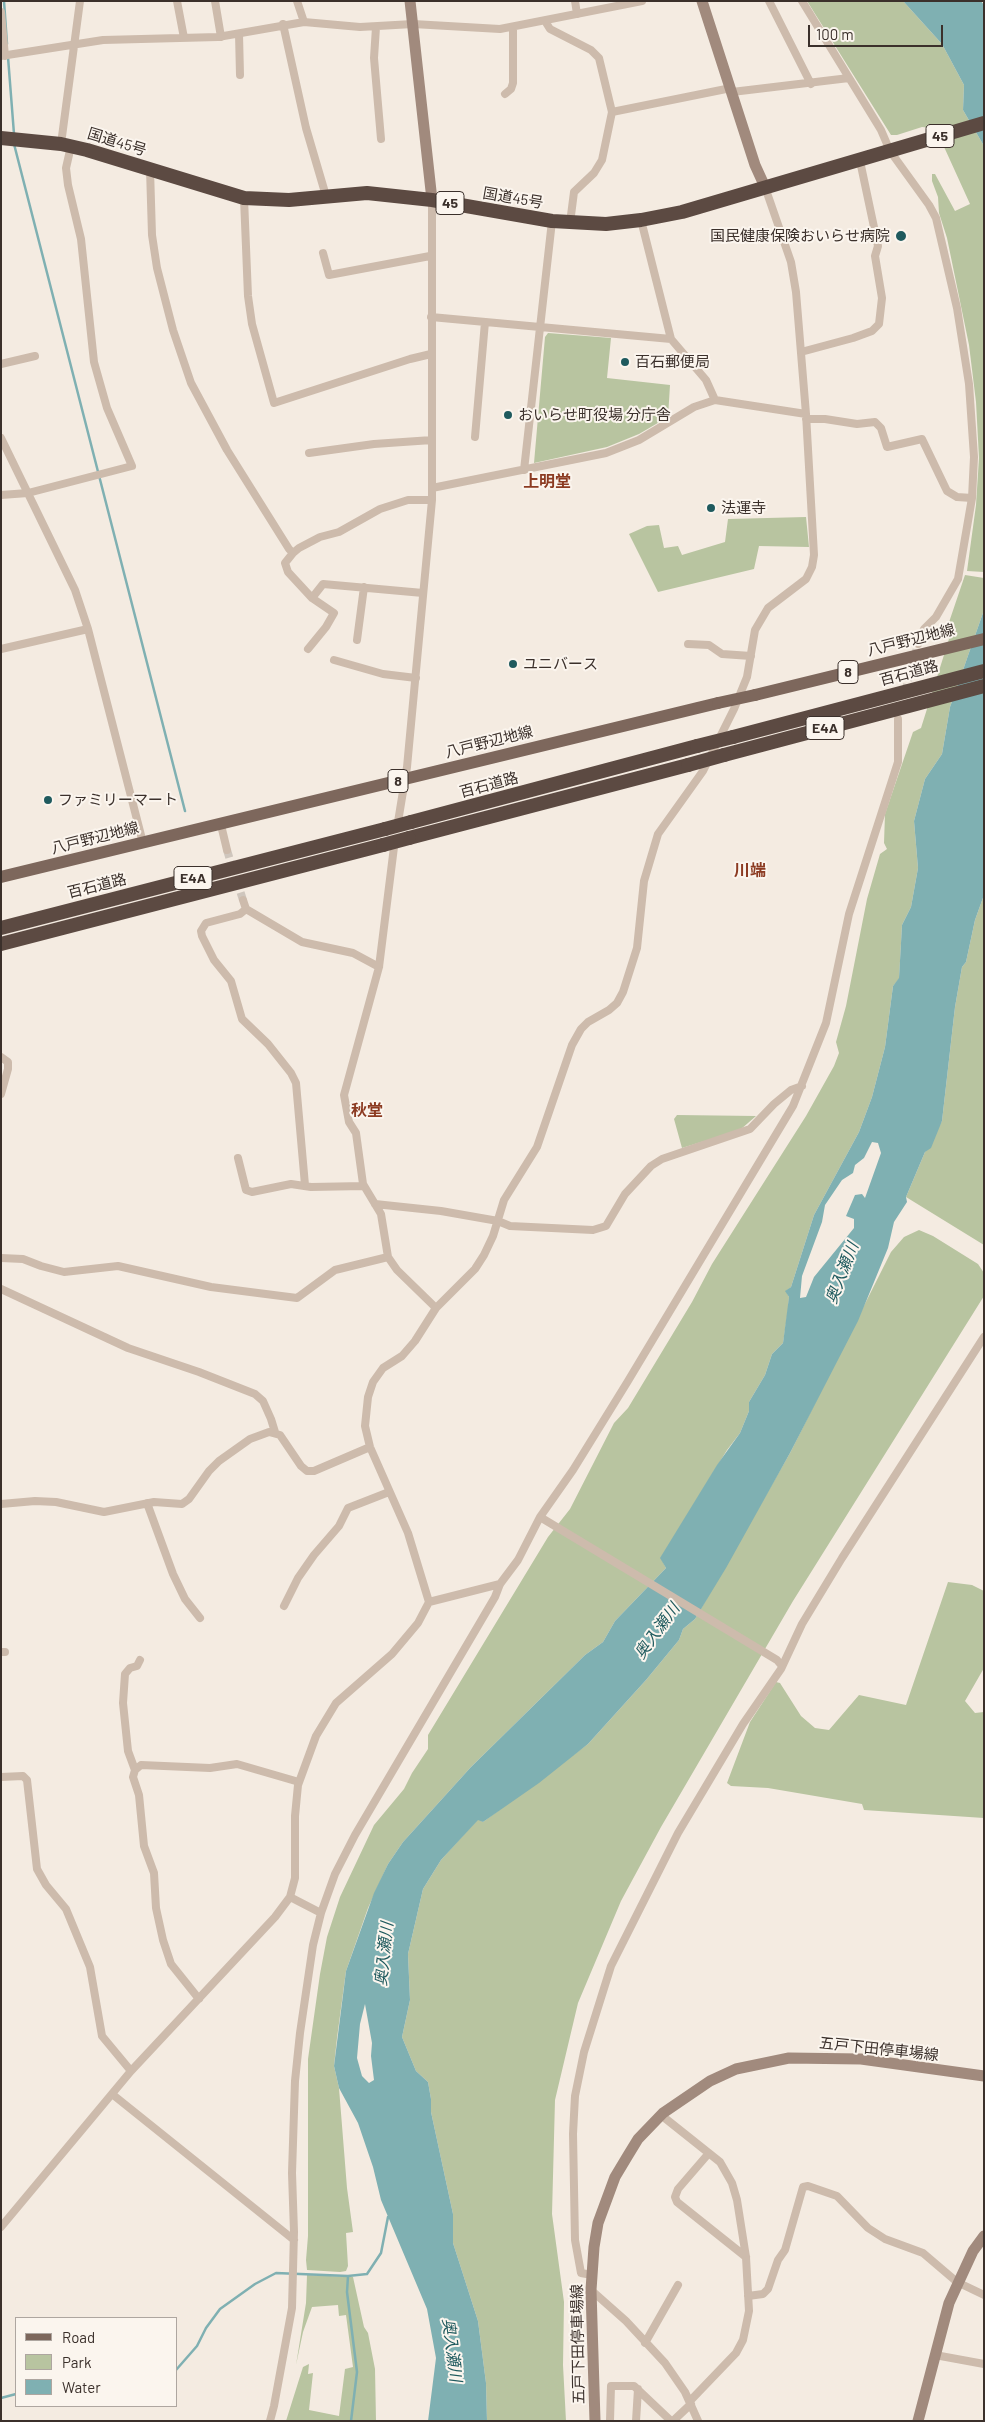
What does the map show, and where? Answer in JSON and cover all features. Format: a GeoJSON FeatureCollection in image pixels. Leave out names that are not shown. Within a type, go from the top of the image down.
{"type":"FeatureCollection","features":[{"type":"Feature","properties":{"kind":"highway","name":"国道45号"},"geometry":{"type":"LineString","coordinates":[[1,138],[66,145],[244,198],[289,200],[366,193],[432,200],[552,221],[606,224],[641,220],[682,212],[860,161],[984,122]]}},
{"type":"Feature","properties":{"kind":"highway","name":"百石道路"},"geometry":{"type":"LineString","coordinates":[[4,926],[385,829],[984,671]]}},
{"type":"Feature","properties":{"kind":"highway","name":"E4A"},"geometry":{"type":"LineString","coordinates":[[1,945],[54,929],[383,845],[984,686]]}},
{"type":"Feature","properties":{"kind":"main road"},"geometry":{"type":"LineString","coordinates":[[410,1],[432,200]]}},
{"type":"Feature","properties":{"kind":"main road"},"geometry":{"type":"LineString","coordinates":[[702,1],[755,165],[765,187]]}},
{"type":"Feature","properties":{"kind":"main road","name":"八戸野辺地線"},"geometry":{"type":"LineString","coordinates":[[1,877],[984,639]]}},
{"type":"Feature","properties":{"kind":"main road","name":"五戸下田停車場線"},"geometry":{"type":"LineString","coordinates":[[596,2421],[592,2276],[598,2223],[615,2177],[638,2139],[661,2115],[683,2097],[710,2081],[736,2069],[789,2058],[834,2056],[984,2076]]}},
{"type":"Feature","properties":{"kind":"main road"},"geometry":{"type":"LineString","coordinates":[[918,2421],[949,2302],[957,2282],[984,2236]]}},
{"type":"Feature","properties":{"kind":"street"},"geometry":{"type":"LineString","coordinates":[[1,495],[28,493],[132,466],[107,408],[94,362],[81,238],[68,185],[66,168],[66,145],[80,1]]}},
{"type":"Feature","properties":{"kind":"street"},"geometry":{"type":"LineString","coordinates":[[177,1],[184,38]]}},
{"type":"Feature","properties":{"kind":"street"},"geometry":{"type":"LineString","coordinates":[[215,1],[221,37]]}},
{"type":"Feature","properties":{"kind":"street"},"geometry":{"type":"LineString","coordinates":[[298,1],[304,22]]}},
{"type":"Feature","properties":{"kind":"street"},"geometry":{"type":"LineString","coordinates":[[575,1],[577,14]]}},
{"type":"Feature","properties":{"kind":"street"},"geometry":{"type":"LineString","coordinates":[[1,12],[3,56],[75,46],[103,40],[221,37],[283,24],[304,22],[376,27],[412,24],[476,29],[512,28],[614,4],[642,1]]}},
{"type":"Feature","properties":{"kind":"street"},"geometry":{"type":"LineString","coordinates":[[768,1],[811,84]]}},
{"type":"Feature","properties":{"kind":"street"},"geometry":{"type":"LineString","coordinates":[[802,1],[936,218],[950,269],[969,384],[974,457],[972,498],[958,579],[936,617],[924,628],[918,644]]}},
{"type":"Feature","properties":{"kind":"street"},"geometry":{"type":"LineString","coordinates":[[545,21],[550,29],[591,50],[599,58],[612,112],[602,160],[594,173],[574,192],[570,223]]}},
{"type":"Feature","properties":{"kind":"street"},"geometry":{"type":"LineString","coordinates":[[283,24],[306,128],[326,196]]}},
{"type":"Feature","properties":{"kind":"street"},"geometry":{"type":"LineString","coordinates":[[376,27],[374,58],[381,139]]}},
{"type":"Feature","properties":{"kind":"street"},"geometry":{"type":"LineString","coordinates":[[505,94],[511,89],[513,83],[512,28]]}},
{"type":"Feature","properties":{"kind":"street"},"geometry":{"type":"LineString","coordinates":[[238,34],[240,75]]}},
{"type":"Feature","properties":{"kind":"street"},"geometry":{"type":"LineString","coordinates":[[612,112],[731,90],[811,84],[849,78]]}},
{"type":"Feature","properties":{"kind":"street"},"geometry":{"type":"LineString","coordinates":[[801,352],[853,338],[872,331],[879,324],[882,298],[875,256],[878,246],[860,161]]}},
{"type":"Feature","properties":{"kind":"street"},"geometry":{"type":"LineString","coordinates":[[150,169],[152,235],[157,268],[173,330],[191,383],[264,513],[294,553]]}},
{"type":"Feature","properties":{"kind":"street"},"geometry":{"type":"LineString","coordinates":[[1,2227],[131,2071],[275,1917],[290,1898],[295,1878],[295,1816],[299,1782],[316,1736],[336,1703],[392,1654],[418,1623],[429,1602],[408,1533],[370,1447],[365,1426],[368,1397],[373,1382],[383,1368],[402,1356],[416,1341],[436,1308],[475,1269],[490,1243],[504,1200],[537,1146],[572,1045],[581,1029],[588,1022],[617,1003],[623,992],[637,948],[644,881],[658,834],[703,771],[725,729],[747,678],[755,630],[761,617],[768,608],[806,579],[812,567],[814,555],[806,417],[796,292],[791,262],[765,187]]}},
{"type":"Feature","properties":{"kind":"street"},"geometry":{"type":"LineString","coordinates":[[244,198],[248,296],[252,324],[274,403],[431,354]]}},
{"type":"Feature","properties":{"kind":"street"},"geometry":{"type":"LineString","coordinates":[[432,200],[430,256],[432,500],[416,678],[379,967],[374,992],[344,1095],[350,1122],[356,1134],[364,1186],[375,1204],[383,1224],[388,1257],[397,1270],[436,1308]]}},
{"type":"Feature","properties":{"kind":"street"},"geometry":{"type":"LineString","coordinates":[[641,220],[670,339],[706,380],[715,400]]}},
{"type":"Feature","properties":{"kind":"street"},"geometry":{"type":"LineString","coordinates":[[524,470],[538,332],[541,327],[552,221]]}},
{"type":"Feature","properties":{"kind":"street"},"geometry":{"type":"LineString","coordinates":[[323,253],[329,275],[430,256]]}},
{"type":"Feature","properties":{"kind":"street"},"geometry":{"type":"LineString","coordinates":[[431,317],[670,339]]}},
{"type":"Feature","properties":{"kind":"street"},"geometry":{"type":"LineString","coordinates":[[476,437],[485,322]]}},
{"type":"Feature","properties":{"kind":"street"},"geometry":{"type":"LineString","coordinates":[[1,364],[35,356]]}},
{"type":"Feature","properties":{"kind":"street"},"geometry":{"type":"LineString","coordinates":[[432,488],[606,453],[639,440],[694,407],[715,400],[806,417],[825,418],[857,424],[875,422],[881,428],[887,447],[922,439],[948,491],[958,497],[972,498]]}},
{"type":"Feature","properties":{"kind":"street"},"geometry":{"type":"LineString","coordinates":[[1,438],[75,590],[88,629],[144,843]]}},
{"type":"Feature","properties":{"kind":"street"},"geometry":{"type":"LineString","coordinates":[[309,453],[374,444],[432,440]]}},
{"type":"Feature","properties":{"kind":"street"},"geometry":{"type":"LineString","coordinates":[[308,649],[326,627],[334,613],[312,598],[285,567],[285,563],[294,553],[313,541],[339,532],[380,509],[408,500],[432,500]]}},
{"type":"Feature","properties":{"kind":"street"},"geometry":{"type":"LineString","coordinates":[[312,598],[323,584],[423,593]]}},
{"type":"Feature","properties":{"kind":"street"},"geometry":{"type":"LineString","coordinates":[[357,640],[364,587]]}},
{"type":"Feature","properties":{"kind":"street"},"geometry":{"type":"LineString","coordinates":[[1,649],[88,629]]}},
{"type":"Feature","properties":{"kind":"street"},"geometry":{"type":"LineString","coordinates":[[688,644],[709,645],[722,654],[751,656]]}},
{"type":"Feature","properties":{"kind":"street"},"geometry":{"type":"LineString","coordinates":[[334,660],[383,674],[416,678]]}},
{"type":"Feature","properties":{"kind":"street"},"geometry":{"type":"LineString","coordinates":[[270,2421],[292,2308],[294,2240],[292,2174],[295,2081],[308,1975],[321,1913],[335,1874],[355,1834],[495,1597],[500,1584],[518,1560],[628,1381],[793,1106],[826,1023],[849,914],[898,762],[898,720]]}},
{"type":"Feature","properties":{"kind":"street"},"geometry":{"type":"LineString","coordinates":[[220,825],[227,850]]}},
{"type":"Feature","properties":{"kind":"street"},"geometry":{"type":"LineString","coordinates":[[243,900],[246,909],[302,942],[352,953],[379,967]]}},
{"type":"Feature","properties":{"kind":"street"},"geometry":{"type":"LineString","coordinates":[[246,909],[240,914],[206,923],[201,931],[202,936],[214,960],[231,981],[242,1019],[268,1044],[291,1073],[296,1083],[305,1185]]}},
{"type":"Feature","properties":{"kind":"street"},"geometry":{"type":"LineString","coordinates":[[1,1057],[8,1062],[8,1069],[1,1094]]}},
{"type":"Feature","properties":{"kind":"street"},"geometry":{"type":"LineString","coordinates":[[375,1204],[424,1208],[498,1221],[510,1226],[577,1231],[593,1230],[606,1226],[625,1194],[651,1166],[662,1159],[750,1128],[791,1090],[802,1086]]}},
{"type":"Feature","properties":{"kind":"street"},"geometry":{"type":"LineString","coordinates":[[238,1158],[246,1190],[252,1192],[291,1184],[364,1186]]}},
{"type":"Feature","properties":{"kind":"street"},"geometry":{"type":"LineString","coordinates":[[1,1258],[23,1259],[64,1272],[118,1266],[211,1287],[296,1298],[335,1270],[388,1257]]}},
{"type":"Feature","properties":{"kind":"street"},"geometry":{"type":"LineString","coordinates":[[1,1290],[128,1348],[199,1372],[255,1394],[262,1401],[272,1418],[275,1432]]}},
{"type":"Feature","properties":{"kind":"street"},"geometry":{"type":"LineString","coordinates":[[592,2276],[582,2272],[579,2266],[575,2240],[573,2134],[575,2096],[593,2017],[610,1966],[664,1859],[742,1724],[842,1558],[984,1337]]}},
{"type":"Feature","properties":{"kind":"street"},"geometry":{"type":"LineString","coordinates":[[1,1504],[35,1501],[56,1502],[104,1512],[147,1503],[182,1504],[219,1461],[250,1438],[275,1432],[280,1435],[301,1466],[307,1471],[314,1471],[370,1447]]}},
{"type":"Feature","properties":{"kind":"street"},"geometry":{"type":"LineString","coordinates":[[284,1606],[298,1578],[314,1555],[339,1526],[348,1508],[389,1492]]}},
{"type":"Feature","properties":{"kind":"street"},"geometry":{"type":"LineString","coordinates":[[147,1503],[173,1574],[185,1599],[200,1618]]}},
{"type":"Feature","properties":{"kind":"street"},"geometry":{"type":"LineString","coordinates":[[542,1519],[779,1663]]}},
{"type":"Feature","properties":{"kind":"street"},"geometry":{"type":"LineString","coordinates":[[429,1602],[500,1584]]}},
{"type":"Feature","properties":{"kind":"street"},"geometry":{"type":"LineString","coordinates":[[140,1660],[137,1666],[130,1668],[125,1674],[123,1703],[127,1744],[139,1795],[144,1846],[154,1873],[156,1908],[162,1940],[171,1964],[199,1999]]}},
{"type":"Feature","properties":{"kind":"street"},"geometry":{"type":"LineString","coordinates":[[134,1770],[141,1766],[210,1768],[237,1764],[299,1782]]}},
{"type":"Feature","properties":{"kind":"street"},"geometry":{"type":"LineString","coordinates":[[1,1777],[23,1776],[27,1780],[36,1870],[66,1909],[90,1967],[102,2036],[131,2071]]}},
{"type":"Feature","properties":{"kind":"street"},"geometry":{"type":"LineString","coordinates":[[290,1898],[321,1913]]}},
{"type":"Feature","properties":{"kind":"street"},"geometry":{"type":"LineString","coordinates":[[112,2094],[294,2240]]}},
{"type":"Feature","properties":{"kind":"street"},"geometry":{"type":"LineString","coordinates":[[610,2421],[610,2386],[634,2386],[672,2421],[736,2353],[743,2340],[749,2311],[746,2257],[737,2200],[732,2183],[720,2162],[661,2115]]}},
{"type":"Feature","properties":{"kind":"street"},"geometry":{"type":"LineString","coordinates":[[709,2152],[678,2189],[675,2197],[677,2202],[746,2257]]}},
{"type":"Feature","properties":{"kind":"street"},"geometry":{"type":"LineString","coordinates":[[748,2296],[763,2294],[768,2289],[778,2260],[785,2250],[803,2187],[808,2186],[837,2196],[868,2228],[885,2239],[923,2253],[957,2282],[984,2295]]}},
{"type":"Feature","properties":{"kind":"street"},"geometry":{"type":"LineString","coordinates":[[645,2344],[678,2285]]}},
{"type":"Feature","properties":{"kind":"street"},"geometry":{"type":"LineString","coordinates":[[592,2290],[626,2321],[645,2344],[665,2363],[690,2402],[698,2421]]}},
{"type":"Feature","properties":{"kind":"street"},"geometry":{"type":"LineString","coordinates":[[935,2355],[984,2364]]}},
{"type":"Feature","properties":{"kind":"street"},"geometry":{"type":"LineString","coordinates":[[636,2421],[638,2389]]}},
{"type":"Feature","properties":{"kind":"green space"},"geometry":{"type":"Polygon","coordinates":[[[807,1],[903,1],[942,44],[964,85],[963,110],[984,146],[984,572],[967,571],[976,505],[979,458],[976,402],[969,345],[932,174],[935,174],[955,211],[970,204],[945,149],[933,128],[922,127],[891,135],[807,1]]]}},
{"type":"Feature","properties":{"kind":"green space"},"geometry":{"type":"Polygon","coordinates":[[[548,333],[611,338],[607,378],[670,385],[668,417],[639,434],[607,447],[534,463],[545,337],[548,333]]]}},
{"type":"Feature","properties":{"kind":"green space"},"geometry":{"type":"Polygon","coordinates":[[[806,517],[809,547],[759,546],[754,569],[658,592],[629,534],[647,526],[659,525],[664,548],[678,546],[682,555],[725,542],[728,519],[806,517]]]}},
{"type":"Feature","properties":{"kind":"green space"},"geometry":{"type":"Polygon","coordinates":[[[965,575],[984,578],[984,610],[950,707],[942,754],[925,779],[914,821],[918,868],[911,907],[902,925],[899,979],[893,986],[885,1047],[872,1097],[859,1132],[814,1215],[791,1287],[786,1291],[789,1297],[783,1343],[772,1354],[765,1375],[749,1402],[749,1411],[740,1433],[727,1450],[661,1558],[666,1568],[615,1621],[603,1642],[585,1655],[471,1767],[403,1842],[388,1864],[368,1908],[346,1971],[334,2066],[339,2088],[347,2188],[353,2232],[346,2233],[348,2266],[346,2271],[340,2272],[307,2270],[308,2059],[327,1937],[340,1897],[374,1825],[404,1789],[428,1749],[428,1735],[548,1537],[570,1509],[614,1423],[628,1408],[692,1302],[712,1264],[806,1116],[834,1066],[839,1053],[836,1042],[846,1006],[867,899],[880,854],[887,849],[884,843],[885,814],[913,732],[921,728],[949,639],[945,634],[965,575]]]}},
{"type":"Feature","properties":{"kind":"green space"},"geometry":{"type":"Polygon","coordinates":[[[984,895],[984,1245],[906,1197],[925,1152],[942,1121],[955,1007],[962,967],[966,962],[975,920],[984,895]]]}},
{"type":"Feature","properties":{"kind":"green space"},"geometry":{"type":"Polygon","coordinates":[[[677,1115],[756,1116],[740,1130],[682,1148],[674,1119],[677,1115]]]}},
{"type":"Feature","properties":{"kind":"green space"},"geometry":{"type":"Polygon","coordinates":[[[919,1230],[933,1236],[978,1264],[984,1273],[984,1296],[793,1601],[661,1827],[621,1901],[578,2003],[555,2100],[552,2214],[564,2302],[563,2365],[566,2421],[487,2421],[486,2383],[478,2321],[453,2243],[453,2214],[431,2112],[428,2082],[416,2071],[402,2037],[410,2000],[408,1954],[423,1889],[441,1860],[478,1819],[483,1822],[588,1744],[646,1680],[679,1640],[683,1629],[695,1619],[790,1453],[891,1252],[904,1237],[919,1230]]]}},
{"type":"Feature","properties":{"kind":"green space"},"geometry":{"type":"Polygon","coordinates":[[[948,1582],[972,1585],[984,1591],[984,1668],[965,1701],[975,1713],[984,1712],[984,1818],[864,1810],[862,1804],[768,1788],[731,1786],[727,1783],[750,1722],[776,1682],[780,1683],[801,1716],[815,1728],[829,1730],[859,1695],[906,1705],[948,1582]]]}},
{"type":"Feature","properties":{"kind":"green space"},"geometry":{"type":"Polygon","coordinates":[[[307,2275],[353,2277],[364,2327],[368,2333],[375,2369],[376,2421],[286,2421],[303,2367],[309,2364],[308,2374],[313,2373],[309,2410],[339,2416],[345,2369],[353,2367],[346,2315],[339,2316],[338,2305],[312,2307],[303,2332],[296,2365],[306,2303],[307,2275]]]}},
{"type":"Feature","properties":{"kind":"water"},"geometry":{"type":"Polygon","coordinates":[[[903,1],[981,1],[984,5],[984,146],[963,110],[964,85],[942,44],[903,1]]]}},
{"type":"Feature","properties":{"kind":"water","name":"奥入瀬川"},"geometry":{"type":"Polygon","coordinates":[[[984,610],[984,895],[975,920],[966,962],[962,967],[955,1007],[942,1121],[931,1148],[925,1152],[906,1197],[907,1202],[894,1222],[888,1248],[858,1321],[790,1453],[726,1568],[695,1619],[683,1629],[679,1640],[646,1680],[588,1744],[539,1783],[483,1822],[478,1820],[441,1860],[423,1889],[408,1954],[410,2000],[402,2037],[416,2071],[428,2082],[431,2112],[453,2214],[453,2243],[478,2321],[486,2383],[487,2421],[428,2421],[436,2358],[427,2309],[381,2200],[373,2167],[358,2123],[339,2088],[334,2066],[346,1971],[374,1893],[388,1864],[403,1842],[471,1767],[585,1655],[603,1642],[615,1621],[666,1568],[660,1558],[717,1465],[740,1433],[749,1411],[749,1402],[765,1375],[772,1354],[783,1343],[789,1297],[785,1291],[791,1287],[814,1215],[859,1132],[872,1097],[885,1047],[893,986],[899,978],[902,925],[911,907],[918,868],[914,821],[925,779],[942,754],[950,707],[984,610]],[[872,1142],[864,1158],[855,1165],[853,1173],[842,1180],[825,1205],[822,1222],[802,1276],[800,1298],[806,1297],[814,1277],[854,1228],[854,1219],[846,1216],[855,1195],[862,1194],[865,1198],[881,1153],[878,1143],[872,1142]],[[365,2004],[360,2024],[357,2058],[362,2076],[369,2083],[374,2080],[371,2056],[372,2043],[365,2004]]]}},
{"type":"Feature","properties":{"kind":"waterway"},"geometry":{"type":"LineString","coordinates":[[4,1],[7,44]]}},
{"type":"Feature","properties":{"kind":"waterway"},"geometry":{"type":"LineString","coordinates":[[8,57],[14,134]]}},
{"type":"Feature","properties":{"kind":"waterway"},"geometry":{"type":"LineString","coordinates":[[14,144],[185,811]]}},
{"type":"Feature","properties":{"kind":"waterway"},"geometry":{"type":"LineString","coordinates":[[178,2368],[197,2346],[206,2328],[220,2309],[255,2284],[276,2273],[348,2276],[367,2274],[381,2253],[388,2217]]}},
{"type":"Feature","properties":{"kind":"waterway"},"geometry":{"type":"LineString","coordinates":[[348,2276],[347,2292],[357,2372],[351,2421]]}},
{"type":"Feature","properties":{"kind":"waterway"},"geometry":{"type":"LineString","coordinates":[[1,2398],[15,2394]]}},
{"type":"Feature","properties":{"kind":"tunnel"},"geometry":{"type":"LineString","coordinates":[[905,692],[918,644]]}},
{"type":"Feature","properties":{"kind":"tunnel"},"geometry":{"type":"LineString","coordinates":[[227,850],[233,870]]}},
{"type":"Feature","properties":{"kind":"tunnel"},"geometry":{"type":"LineString","coordinates":[[237,881],[243,900]]}},
{"type":"Feature","properties":{"kind":"place","name":"国民健康保険おいらせ病院"},"geometry":{"type":"Point","coordinates":[901,236]}},
{"type":"Feature","properties":{"kind":"place","name":"百石郵便局"},"geometry":{"type":"Point","coordinates":[625,362]}},
{"type":"Feature","properties":{"kind":"place","name":"おいらせ町役場 分庁舎"},"geometry":{"type":"Point","coordinates":[508,415]}},
{"type":"Feature","properties":{"kind":"place","name":"法運寺"},"geometry":{"type":"Point","coordinates":[711,508]}},
{"type":"Feature","properties":{"kind":"place","name":"ユニバース"},"geometry":{"type":"Point","coordinates":[513,664]}},
{"type":"Feature","properties":{"kind":"place","name":"ファミリーマート"},"geometry":{"type":"Point","coordinates":[48,800]}},
{"type":"Feature","properties":{"kind":"district","name":"上明堂"},"geometry":{"type":"Point","coordinates":[547,482]}},
{"type":"Feature","properties":{"kind":"district","name":"川端"},"geometry":{"type":"Point","coordinates":[750,871]}},
{"type":"Feature","properties":{"kind":"district","name":"秋堂"},"geometry":{"type":"Point","coordinates":[367,1111]}}]}
